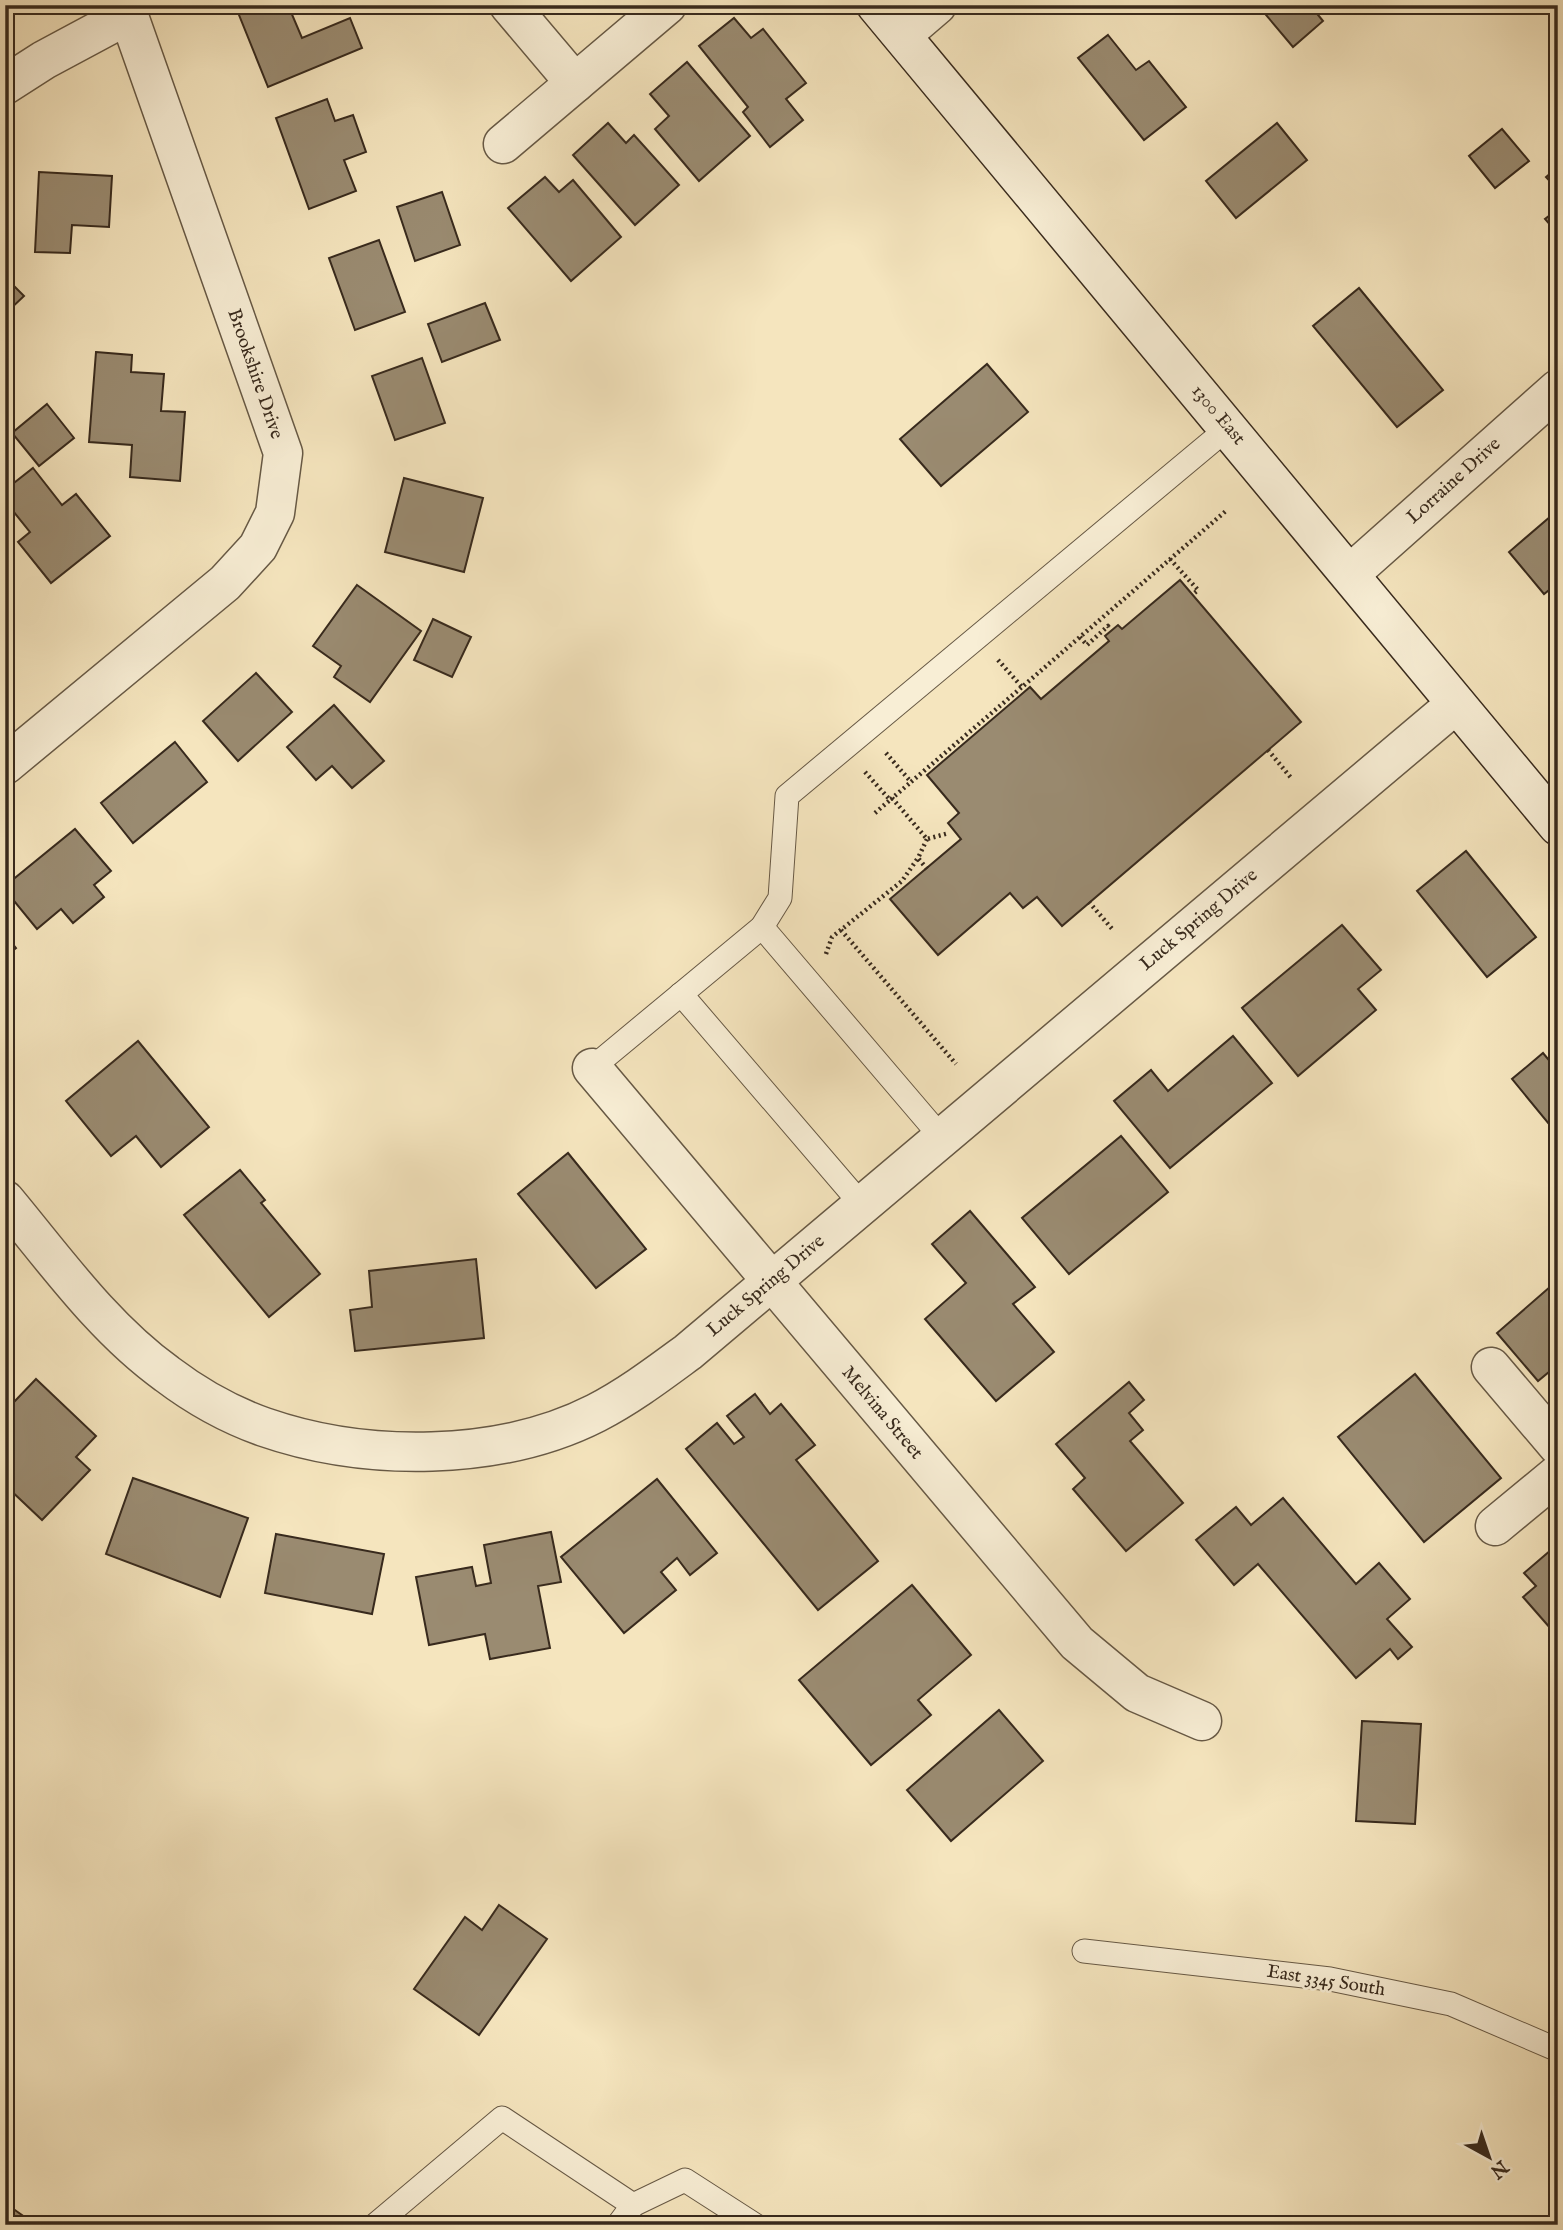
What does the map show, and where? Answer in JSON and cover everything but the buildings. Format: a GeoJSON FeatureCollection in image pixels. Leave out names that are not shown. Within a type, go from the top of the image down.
{"type":"FeatureCollection","features":[{"type":"Feature","properties":{"kind":"street"},"geometry":{"type":"LineString","coordinates":[[509,5],[575,83]]}},
{"type":"Feature","properties":{"kind":"street"},"geometry":{"type":"LineString","coordinates":[[503,144],[667,5]]}},
{"type":"Feature","properties":{"kind":"street","name":"1300 East"},"geometry":{"type":"LineString","coordinates":[[876,5],[1558,826]]}},
{"type":"Feature","properties":{"kind":"street"},"geometry":{"type":"LineString","coordinates":[[902,35],[937,5]]}},
{"type":"Feature","properties":{"kind":"street"},"geometry":{"type":"LineString","coordinates":[[5,85],[127,10]]}},
{"type":"Feature","properties":{"kind":"street","name":"Brookshire Drive"},"geometry":{"type":"LineString","coordinates":[[5,765],[225,583],[258,547],[275,513],[283,453],[127,10]]}},
{"type":"Feature","properties":{"kind":"street","name":"Lorraine Drive"},"geometry":{"type":"LineString","coordinates":[[1350,574],[1558,389]]}},
{"type":"Feature","properties":{"kind":"street","name":"Luck Spring Drive"},"geometry":{"type":"LineString","coordinates":[[5,1200],[82,1295],[123,1337],[166,1373],[212,1404],[263,1427],[319,1443],[378,1451],[439,1452],[492,1445],[543,1434],[594,1414],[643,1386],[771,1282],[1456,704]]}},
{"type":"Feature","properties":{"kind":"street","name":"Melvina Street"},"geometry":{"type":"LineString","coordinates":[[592,1068],[1077,1643],[1137,1693],[1202,1721]]}},
{"type":"Feature","properties":{"kind":"street"},"geometry":{"type":"LineString","coordinates":[[1491,1367],[1558,1446]]}},
{"type":"Feature","properties":{"kind":"street"},"geometry":{"type":"LineString","coordinates":[[1495,1526],[1558,1474]]}},
{"type":"Feature","properties":{"kind":"lane"},"geometry":{"type":"LineString","coordinates":[[592,1068],[762,927],[780,898],[787,796],[1228,428]]}},
{"type":"Feature","properties":{"kind":"lane"},"geometry":{"type":"LineString","coordinates":[[762,927],[942,1138]]}},
{"type":"Feature","properties":{"kind":"lane"},"geometry":{"type":"LineString","coordinates":[[681,995],[862,1205]]}},
{"type":"Feature","properties":{"kind":"lane","name":"East 3345 South"},"geometry":{"type":"LineString","coordinates":[[1084,1951],[1330,1979],[1451,2004],[1558,2050]]}},
{"type":"Feature","properties":{"kind":"lane"},"geometry":{"type":"LineString","coordinates":[[375,2225],[502,2118],[633,2204]]}},
{"type":"Feature","properties":{"kind":"lane"},"geometry":{"type":"LineString","coordinates":[[618,2225],[633,2204],[685,2180],[755,2225]]}},
{"type":"Feature","properties":{"kind":"path"},"geometry":{"type":"LineString","coordinates":[[875,813],[1227,510]]}},
{"type":"Feature","properties":{"kind":"path"},"geometry":{"type":"LineString","coordinates":[[1170,559],[1198,590],[1193,594]]}},
{"type":"Feature","properties":{"kind":"path"},"geometry":{"type":"LineString","coordinates":[[1080,638],[1087,645],[1108,626],[1111,630]]}},
{"type":"Feature","properties":{"kind":"path"},"geometry":{"type":"LineString","coordinates":[[996,658],[1022,687]]}},
{"type":"Feature","properties":{"kind":"path"},"geometry":{"type":"LineString","coordinates":[[1268,750],[1292,779]]}},
{"type":"Feature","properties":{"kind":"path"},"geometry":{"type":"LineString","coordinates":[[886,753],[911,782]]}},
{"type":"Feature","properties":{"kind":"path"},"geometry":{"type":"LineString","coordinates":[[865,771],[927,839]]}},
{"type":"Feature","properties":{"kind":"path"},"geometry":{"type":"LineString","coordinates":[[832,937],[902,881],[927,839],[948,833]]}},
{"type":"Feature","properties":{"kind":"path"},"geometry":{"type":"LineString","coordinates":[[918,858],[927,869]]}},
{"type":"Feature","properties":{"kind":"path"},"geometry":{"type":"LineString","coordinates":[[1089,902],[1113,930]]}},
{"type":"Feature","properties":{"kind":"path"},"geometry":{"type":"LineString","coordinates":[[841,930],[956,1064]]}}]}
